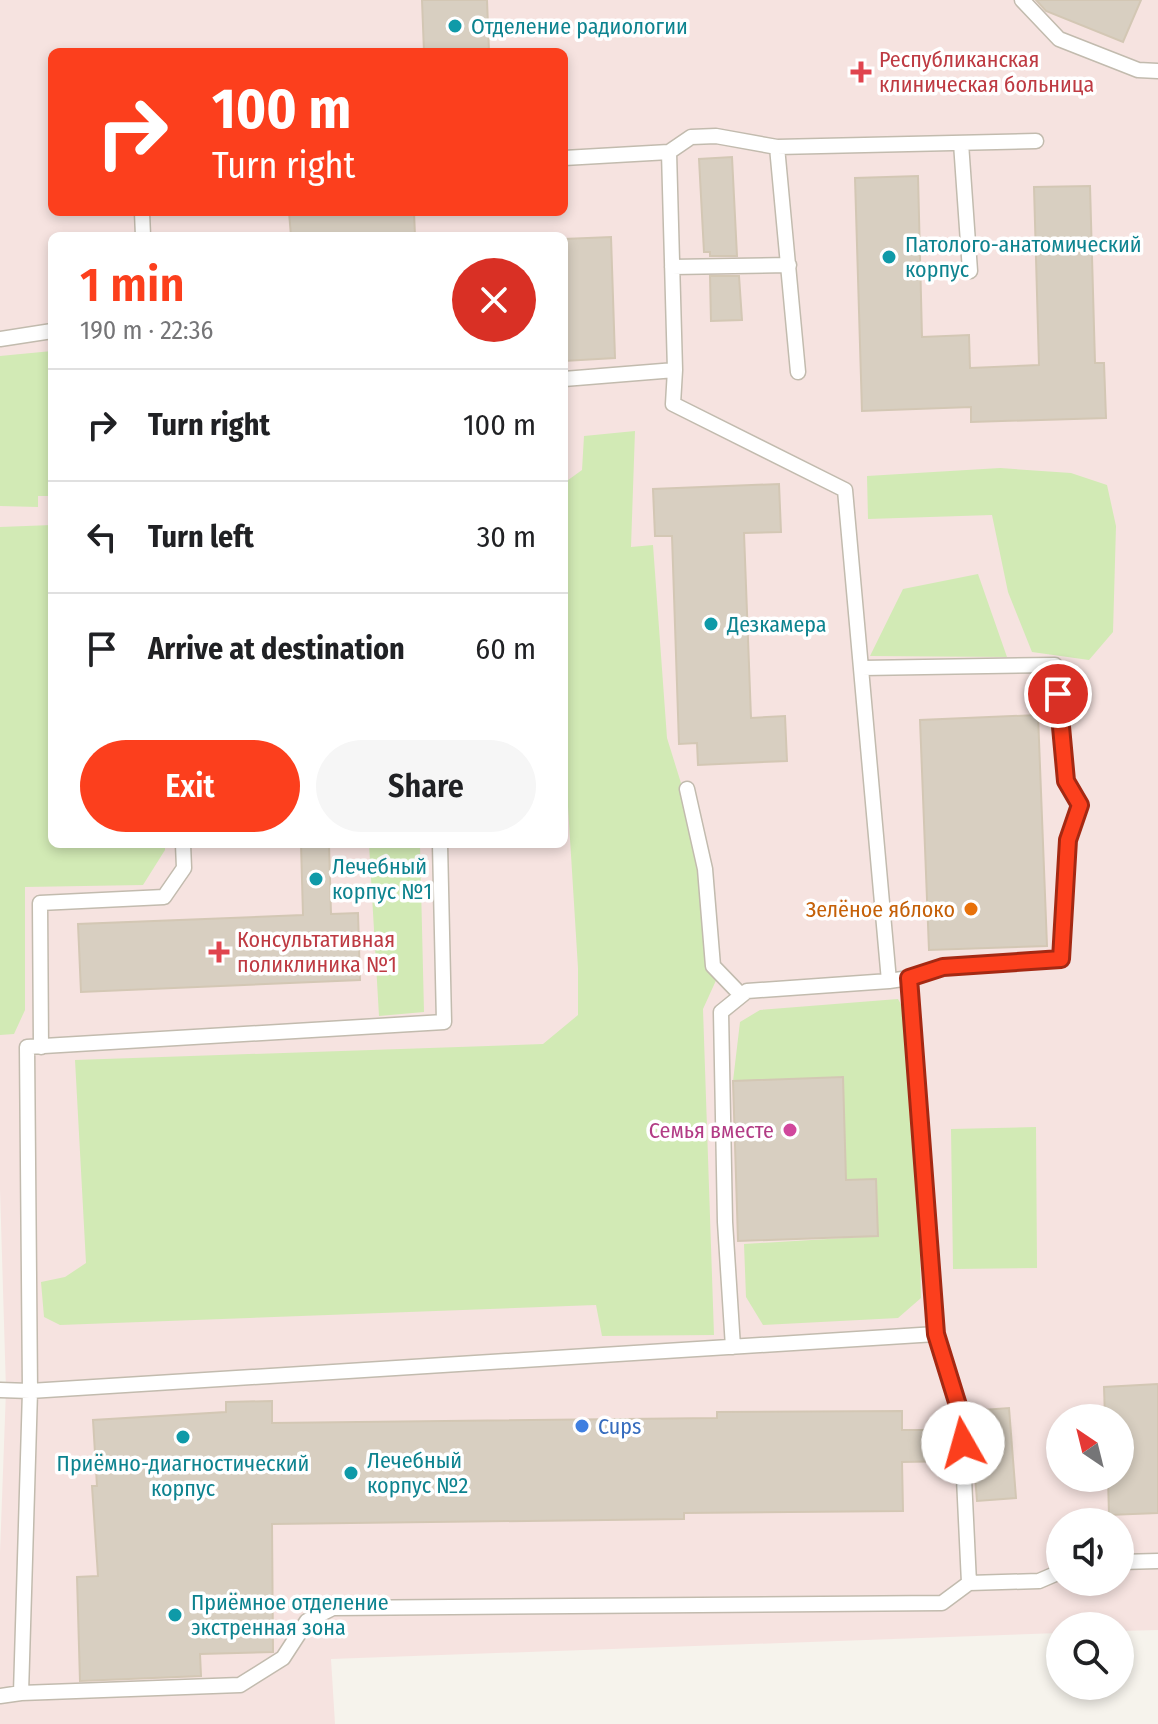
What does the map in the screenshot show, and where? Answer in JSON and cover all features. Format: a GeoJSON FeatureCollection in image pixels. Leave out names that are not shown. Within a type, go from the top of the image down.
{"type":"FeatureCollection","features":[{"type":"Feature","properties":{"kind":"lane"},"geometry":{"type":"LineString","coordinates":[[1022,0],[1059,39],[1138,70],[1158,71]]}},
{"type":"Feature","properties":{"kind":"lane"},"geometry":{"type":"LineString","coordinates":[[568,158],[669,152],[691,137],[716,136],[777,147],[1036,141]]}},
{"type":"Feature","properties":{"kind":"lane"},"geometry":{"type":"LineString","coordinates":[[961,143],[970,271]]}},
{"type":"Feature","properties":{"kind":"lane"},"geometry":{"type":"LineString","coordinates":[[777,147],[798,372]]}},
{"type":"Feature","properties":{"kind":"lane"},"geometry":{"type":"LineString","coordinates":[[669,152],[675,370],[673,404],[845,490],[889,981]]}},
{"type":"Feature","properties":{"kind":"lane"},"geometry":{"type":"LineString","coordinates":[[672,267],[789,265]]}},
{"type":"Feature","properties":{"kind":"lane"},"geometry":{"type":"LineString","coordinates":[[0,339],[48,332]]}},
{"type":"Feature","properties":{"kind":"lane"},"geometry":{"type":"LineString","coordinates":[[568,379],[675,370]]}},
{"type":"Feature","properties":{"kind":"lane"},"geometry":{"type":"LineString","coordinates":[[733,1347],[725,1222],[721,1012],[747,991],[889,981],[943,967],[1061,959],[1068,840],[1080,805],[1066,781],[1055,665],[862,668]]}},
{"type":"Feature","properties":{"kind":"lane"},"geometry":{"type":"LineString","coordinates":[[687,789],[705,869],[713,966],[741,995]]}},
{"type":"Feature","properties":{"kind":"lane"},"geometry":{"type":"LineString","coordinates":[[41,1047],[40,903],[164,897],[184,868],[183,848]]}},
{"type":"Feature","properties":{"kind":"lane"},"geometry":{"type":"LineString","coordinates":[[21,1693],[30,1391],[27,1047],[444,1022],[440,848]]}},
{"type":"Feature","properties":{"kind":"lane"},"geometry":{"type":"LineString","coordinates":[[909,978],[936,1334],[961,1415],[969,1583]]}},
{"type":"Feature","properties":{"kind":"lane"},"geometry":{"type":"LineString","coordinates":[[0,1390],[30,1391],[936,1334]]}},
{"type":"Feature","properties":{"kind":"lane"},"geometry":{"type":"LineString","coordinates":[[1134,1562],[1158,1561]]}},
{"type":"Feature","properties":{"kind":"lane"},"geometry":{"type":"LineString","coordinates":[[0,1696],[240,1685],[283,1658],[307,1621],[333,1608],[942,1603],[969,1583],[1039,1581],[1046,1578]]}},
{"type":"Feature","properties":{"kind":"shaded area"},"geometry":{"type":"Polygon","coordinates":[[[0,0],[1158,0],[1158,1630],[1134,1631],[1134,1612],[1046,1612],[1046,1633],[331,1659],[335,1724],[0,1724],[0,1553],[6,1390],[0,1189],[0,0]]]}},
{"type":"Feature","properties":{"kind":"green space"},"geometry":{"type":"Polygon","coordinates":[[[48,351],[48,496],[38,496],[38,507],[0,506],[0,356],[48,351]]]}},
{"type":"Feature","properties":{"kind":"green space"},"geometry":{"type":"Polygon","coordinates":[[[635,431],[631,547],[653,545],[667,738],[712,883],[718,976],[703,1009],[714,1335],[602,1336],[596,1305],[60,1325],[44,1317],[41,1282],[65,1277],[86,1263],[75,1060],[543,1044],[578,1015],[568,807],[568,480],[582,470],[584,436],[635,431]]]}},
{"type":"Feature","properties":{"kind":"green space"},"geometry":{"type":"Polygon","coordinates":[[[1000,468],[1071,473],[1107,485],[1116,526],[1113,632],[1089,660],[1032,652],[1008,592],[992,515],[868,519],[867,476],[1000,468]]]}},
{"type":"Feature","properties":{"kind":"green space"},"geometry":{"type":"Polygon","coordinates":[[[48,525],[48,848],[165,850],[143,885],[25,887],[25,1010],[14,1034],[0,1035],[0,527],[48,525]]]}},
{"type":"Feature","properties":{"kind":"green space"},"geometry":{"type":"Polygon","coordinates":[[[978,574],[1007,657],[870,656],[903,589],[978,574]]]}},
{"type":"Feature","properties":{"kind":"green space"},"geometry":{"type":"Polygon","coordinates":[[[369,848],[420,848],[424,1012],[379,1016],[369,848]]]}},
{"type":"Feature","properties":{"kind":"green space"},"geometry":{"type":"Polygon","coordinates":[[[898,999],[916,1031],[921,1298],[898,1318],[763,1325],[746,1297],[744,1244],[877,1236],[846,1180],[842,1077],[733,1081],[740,1022],[760,1010],[898,999]]]}},
{"type":"Feature","properties":{"kind":"green space"},"geometry":{"type":"Polygon","coordinates":[[[1036,1127],[1037,1268],[953,1269],[951,1129],[1036,1127]]]}},
{"type":"Feature","properties":{"kind":"building","name":"Отделение радиологии"},"geometry":{"type":"Polygon","coordinates":[[[422,0],[487,0],[489,48],[424,48],[422,0]]]}},
{"type":"Feature","properties":{"kind":"building"},"geometry":{"type":"Polygon","coordinates":[[[1036,0],[1141,0],[1123,42],[1046,11],[1036,0]]]}},
{"type":"Feature","properties":{"kind":"building"},"geometry":{"type":"Polygon","coordinates":[[[732,157],[737,256],[710,256],[710,252],[704,252],[699,159],[732,157]]]}},
{"type":"Feature","properties":{"kind":"building"},"geometry":{"type":"Polygon","coordinates":[[[918,176],[922,337],[969,335],[970,368],[1039,365],[1034,187],[1090,186],[1095,363],[1104,363],[1106,418],[971,422],[971,407],[862,411],[855,178],[918,176]]]}},
{"type":"Feature","properties":{"kind":"building"},"geometry":{"type":"Polygon","coordinates":[[[289,216],[414,216],[415,232],[291,232],[289,216]]]}},
{"type":"Feature","properties":{"kind":"building"},"geometry":{"type":"Polygon","coordinates":[[[611,237],[615,358],[568,361],[568,239],[611,237]]]}},
{"type":"Feature","properties":{"kind":"building"},"geometry":{"type":"Polygon","coordinates":[[[710,276],[739,276],[742,320],[711,321],[710,276]]]}},
{"type":"Feature","properties":{"kind":"building","name":"Дезкамера"},"geometry":{"type":"Polygon","coordinates":[[[779,484],[781,532],[744,533],[751,718],[785,716],[787,761],[698,765],[697,743],[679,744],[672,536],[655,536],[653,489],[779,484]]]}},
{"type":"Feature","properties":{"kind":"building"},"geometry":{"type":"Polygon","coordinates":[[[1038,715],[1047,946],[929,950],[920,720],[1038,715]]]}},
{"type":"Feature","properties":{"kind":"building","name":"Консультативная поликлиника №1"},"geometry":{"type":"Polygon","coordinates":[[[301,848],[329,848],[331,914],[358,913],[360,980],[81,992],[78,924],[303,915],[301,848]]]}},
{"type":"Feature","properties":{"kind":"building","name":"Семья вместе"},"geometry":{"type":"Polygon","coordinates":[[[843,1077],[846,1180],[876,1179],[878,1236],[738,1241],[733,1081],[843,1077]]]}},
{"type":"Feature","properties":{"kind":"building"},"geometry":{"type":"Polygon","coordinates":[[[1158,1384],[1158,1513],[1134,1514],[1134,1508],[1109,1508],[1108,1492],[1134,1492],[1134,1404],[1105,1404],[1104,1387],[1158,1384]]]}},
{"type":"Feature","properties":{"kind":"building"},"geometry":{"type":"Polygon","coordinates":[[[272,1401],[272,1423],[717,1418],[717,1412],[902,1411],[902,1430],[952,1430],[953,1461],[902,1462],[903,1511],[684,1513],[684,1519],[272,1524],[273,1652],[200,1654],[201,1676],[80,1681],[77,1577],[98,1576],[92,1486],[97,1486],[93,1420],[226,1412],[226,1402],[272,1401]]]}},
{"type":"Feature","properties":{"kind":"building"},"geometry":{"type":"Polygon","coordinates":[[[1009,1408],[1016,1498],[977,1501],[970,1411],[1009,1408]]]}},
{"type":"Feature","properties":{"kind":"place","name":"Отделение радиологии"},"geometry":{"type":"Point","coordinates":[455,26]}},
{"type":"Feature","properties":{"kind":"place","name":"Республиканская клиническая больница"},"geometry":{"type":"Point","coordinates":[861,72]}},
{"type":"Feature","properties":{"kind":"place","name":"Патолого-анатомический корпус"},"geometry":{"type":"Point","coordinates":[889,257]}},
{"type":"Feature","properties":{"kind":"place","name":"Дезкамера"},"geometry":{"type":"Point","coordinates":[711,624]}},
{"type":"Feature","properties":{"kind":"place","name":"Лечебный корпус №1"},"geometry":{"type":"Point","coordinates":[316,879]}},
{"type":"Feature","properties":{"kind":"place","name":"Зелёное яблоко"},"geometry":{"type":"Point","coordinates":[971,909]}},
{"type":"Feature","properties":{"kind":"place","name":"Консультативная поликлиника №1"},"geometry":{"type":"Point","coordinates":[219,952]}},
{"type":"Feature","properties":{"kind":"place","name":"Семья вместе"},"geometry":{"type":"Point","coordinates":[790,1130]}},
{"type":"Feature","properties":{"kind":"place","name":"Cups"},"geometry":{"type":"Point","coordinates":[582,1426]}},
{"type":"Feature","properties":{"kind":"place","name":"Приёмно-диагностический корпус"},"geometry":{"type":"Point","coordinates":[183,1437]}},
{"type":"Feature","properties":{"kind":"place","name":"Лечебный корпус №2"},"geometry":{"type":"Point","coordinates":[351,1473]}},
{"type":"Feature","properties":{"kind":"place","name":"Приёмное отделение экстренная зона"},"geometry":{"type":"Point","coordinates":[175,1615]}},
{"type":"Feature","properties":{"kind":"route"},"geometry":{"type":"LineString","coordinates":[[963,1443],[961,1415],[936,1334],[909,978],[943,967],[1061,959],[1068,840],[1080,805],[1066,781],[1058,694]]}}]}
